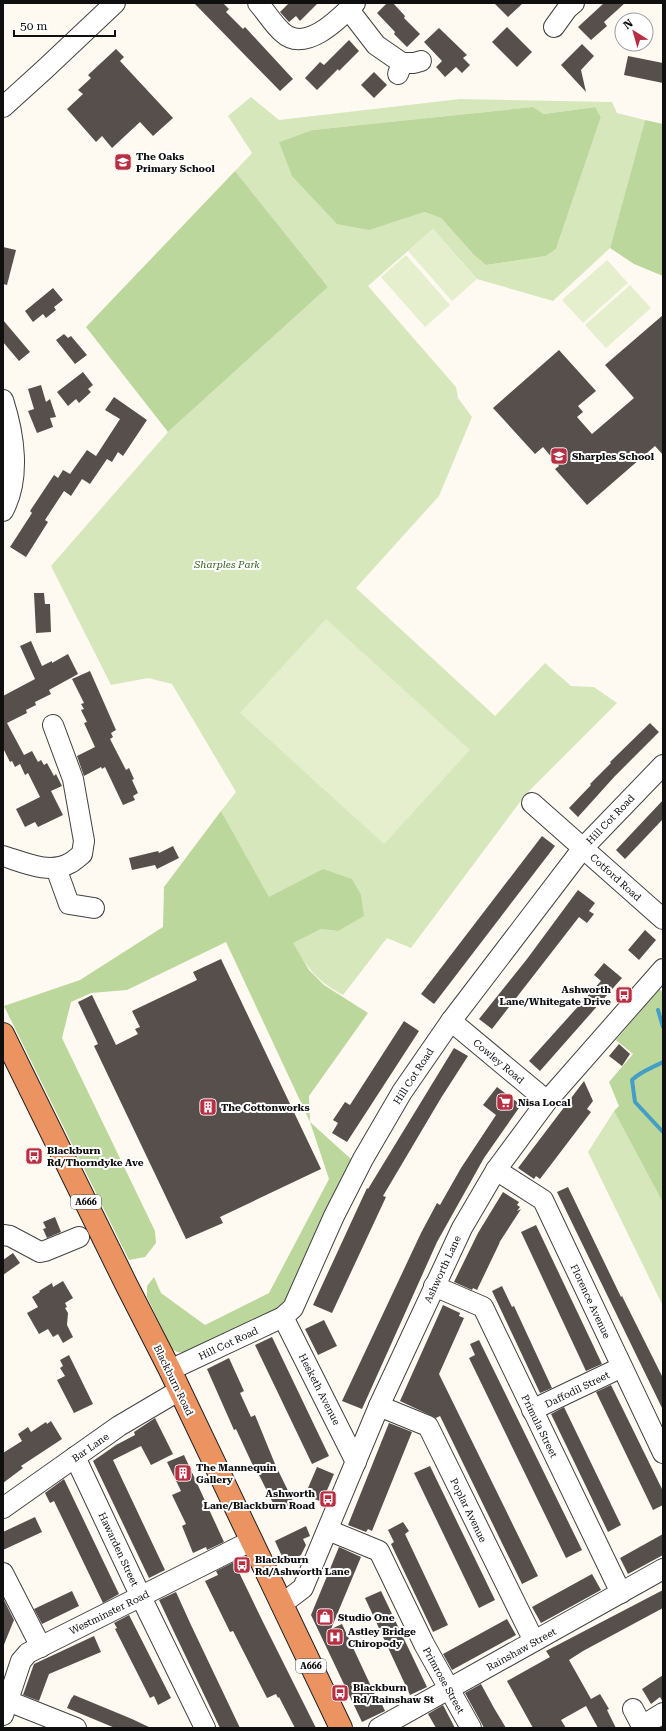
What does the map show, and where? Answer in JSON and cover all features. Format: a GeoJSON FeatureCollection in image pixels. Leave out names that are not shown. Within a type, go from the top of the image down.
{"type":"FeatureCollection","features":[{"type":"Feature","properties":{"kind":"highway","name":"Blackburn Road"},"geometry":{"type":"LineString","coordinates":[[3,1034],[180,1390],[282,1604],[337,1726]]}},
{"type":"Feature","properties":{"kind":"street"},"geometry":{"type":"LineString","coordinates":[[6,97],[45,69],[115,3]]}},
{"type":"Feature","properties":{"kind":"street"},"geometry":{"type":"LineString","coordinates":[[258,3],[282,33],[292,39],[300,40],[309,38],[321,32],[352,6],[376,45],[400,69],[422,61]]}},
{"type":"Feature","properties":{"kind":"street"},"geometry":{"type":"LineString","coordinates":[[553,30],[567,9],[574,3]]}},
{"type":"Feature","properties":{"kind":"street"},"geometry":{"type":"LineString","coordinates":[[3,400],[9,417],[14,457],[12,481],[7,504],[3,511]]}},
{"type":"Feature","properties":{"kind":"street"},"geometry":{"type":"LineString","coordinates":[[3,856],[44,868],[56,868],[69,864],[82,854],[84,841],[73,779],[52,724]]}},
{"type":"Feature","properties":{"kind":"street","name":"Hill Cot Road"},"geometry":{"type":"LineString","coordinates":[[170,1370],[283,1317],[293,1308],[334,1216],[363,1159],[402,1092],[451,1020],[583,848],[663,765]]}},
{"type":"Feature","properties":{"kind":"street","name":"Cotford Road"},"geometry":{"type":"LineString","coordinates":[[532,803],[663,919]]}},
{"type":"Feature","properties":{"kind":"street"},"geometry":{"type":"LineString","coordinates":[[56,868],[69,904],[94,908]]}},
{"type":"Feature","properties":{"kind":"street","name":"Ashworth Lane"},"geometry":{"type":"LineString","coordinates":[[282,1604],[303,1588],[379,1406],[434,1286],[462,1228],[496,1170],[547,1101],[662,973]]}},
{"type":"Feature","properties":{"kind":"street","name":"Cowley Road"},"geometry":{"type":"LineString","coordinates":[[451,1020],[547,1101]]}},
{"type":"Feature","properties":{"kind":"street","name":"Florence Avenue"},"geometry":{"type":"LineString","coordinates":[[496,1170],[543,1200],[663,1453]]}},
{"type":"Feature","properties":{"kind":"street"},"geometry":{"type":"LineString","coordinates":[[3,1235],[10,1236],[40,1252],[45,1252],[79,1237]]}},
{"type":"Feature","properties":{"kind":"street","name":"Primula Street"},"geometry":{"type":"LineString","coordinates":[[434,1286],[483,1307],[621,1593]]}},
{"type":"Feature","properties":{"kind":"street","name":"Hesketh Avenue"},"geometry":{"type":"LineString","coordinates":[[283,1317],[356,1462]]}},
{"type":"Feature","properties":{"kind":"street","name":"Daffodil Street"},"geometry":{"type":"LineString","coordinates":[[532,1410],[622,1367]]}},
{"type":"Feature","properties":{"kind":"street","name":"Bar Lane"},"geometry":{"type":"LineString","coordinates":[[3,1508],[125,1422],[180,1390]]}},
{"type":"Feature","properties":{"kind":"street","name":"Poplar Avenue"},"geometry":{"type":"LineString","coordinates":[[379,1406],[428,1426],[534,1641]]}},
{"type":"Feature","properties":{"kind":"street","name":"Hawarden Street"},"geometry":{"type":"LineString","coordinates":[[75,1457],[140,1596],[205,1728]]}},
{"type":"Feature","properties":{"kind":"street","name":"Primrose Street"},"geometry":{"type":"LineString","coordinates":[[328,1530],[379,1551],[424,1644],[471,1728]]}},
{"type":"Feature","properties":{"kind":"street","name":"Westminster Road"},"geometry":{"type":"LineString","coordinates":[[5,1708],[21,1661],[28,1653],[251,1541]]}},
{"type":"Feature","properties":{"kind":"street","name":"Rainshaw Street"},"geometry":{"type":"LineString","coordinates":[[379,1728],[663,1569]]}},
{"type":"Feature","properties":{"kind":"street"},"geometry":{"type":"LineString","coordinates":[[3,1572],[41,1647]]}},
{"type":"Feature","properties":{"kind":"street"},"geometry":{"type":"LineString","coordinates":[[5,1708],[76,1728]]}},
{"type":"Feature","properties":{"kind":"street"},"geometry":{"type":"LineString","coordinates":[[639,1721],[663,1713]]}},
{"type":"Feature","properties":{"kind":"green space","name":"Sharples Park"},"geometry":{"type":"Polygon","coordinates":[[[251,97],[279,120],[460,99],[612,102],[617,113],[645,120],[610,248],[553,301],[477,279],[433,229],[368,286],[456,387],[458,398],[472,417],[439,496],[356,588],[495,716],[545,663],[571,686],[594,687],[617,703],[526,794],[411,948],[387,938],[343,995],[333,990],[313,973],[292,943],[321,929],[338,931],[323,870],[269,898],[221,811],[236,792],[172,684],[148,678],[111,685],[51,566],[168,432],[328,287],[235,171],[252,153],[228,116],[251,97]],[[533,107],[312,130],[279,142],[424,212],[441,218],[474,255],[486,265],[546,256],[556,249],[601,117],[595,107],[544,114],[533,107]]]}},
{"type":"Feature","properties":{"kind":"green space"},"geometry":{"type":"Polygon","coordinates":[[[533,107],[544,114],[595,107],[601,117],[556,249],[546,256],[486,265],[474,255],[441,218],[424,212],[369,230],[337,224],[292,176],[279,142],[312,130],[533,107]]]}},
{"type":"Feature","properties":{"kind":"green space"},"geometry":{"type":"Polygon","coordinates":[[[645,120],[663,124],[663,276],[634,264],[610,248],[645,120]]]}},
{"type":"Feature","properties":{"kind":"green space"},"geometry":{"type":"Polygon","coordinates":[[[235,171],[328,287],[168,432],[86,327],[235,171]]]}},
{"type":"Feature","properties":{"kind":"green space"},"geometry":{"type":"Polygon","coordinates":[[[433,229],[477,279],[452,301],[408,251],[433,229]]]}},
{"type":"Feature","properties":{"kind":"green space"},"geometry":{"type":"Polygon","coordinates":[[[406,255],[450,305],[425,327],[381,277],[406,255]]]}},
{"type":"Feature","properties":{"kind":"green space"},"geometry":{"type":"Polygon","coordinates":[[[607,260],[628,283],[583,323],[562,300],[607,260]]]}},
{"type":"Feature","properties":{"kind":"green space"},"geometry":{"type":"Polygon","coordinates":[[[630,285],[651,308],[606,348],[585,325],[630,285]]]}},
{"type":"Feature","properties":{"kind":"green space"},"geometry":{"type":"Polygon","coordinates":[[[326,619],[470,750],[384,844],[240,713],[326,619]]]}},
{"type":"Feature","properties":{"kind":"green space"},"geometry":{"type":"Polygon","coordinates":[[[221,811],[269,897],[323,869],[352,879],[361,895],[364,916],[338,931],[321,929],[293,943],[309,970],[324,985],[368,1013],[309,1096],[310,1122],[226,942],[127,990],[91,993],[71,1002],[62,1038],[155,1231],[156,1243],[145,1257],[129,1260],[4,1006],[80,980],[163,927],[164,887],[221,811]]]}},
{"type":"Feature","properties":{"kind":"green space"},"geometry":{"type":"Polygon","coordinates":[[[659,989],[663,992],[663,1203],[614,1111],[619,1106],[609,1082],[633,1054],[616,1040],[659,989]]]}},
{"type":"Feature","properties":{"kind":"green space"},"geometry":{"type":"Polygon","coordinates":[[[614,1111],[663,1203],[663,1306],[588,1152],[614,1111]]]}},
{"type":"Feature","properties":{"kind":"green space"},"geometry":{"type":"Polygon","coordinates":[[[310,1122],[351,1159],[283,1304],[273,1311],[185,1353],[177,1352],[172,1349],[147,1297],[147,1286],[154,1277],[161,1293],[205,1325],[269,1293],[329,1179],[310,1122]]]}},
{"type":"Feature","properties":{"kind":"building"},"geometry":{"type":"Polygon","coordinates":[[[194,3],[223,3],[229,9],[226,12],[243,29],[245,27],[293,79],[280,91],[194,3]]]}},
{"type":"Feature","properties":{"kind":"building"},"geometry":{"type":"Polygon","coordinates":[[[289,3],[318,3],[300,21],[296,16],[289,22],[280,12],[289,3]]]}},
{"type":"Feature","properties":{"kind":"building"},"geometry":{"type":"Polygon","coordinates":[[[387,3],[393,3],[405,16],[404,18],[420,34],[407,47],[377,13],[387,3]]]}},
{"type":"Feature","properties":{"kind":"building"},"geometry":{"type":"Polygon","coordinates":[[[494,3],[523,3],[508,17],[494,3]]]}},
{"type":"Feature","properties":{"kind":"building"},"geometry":{"type":"Polygon","coordinates":[[[604,3],[625,3],[604,22],[607,26],[591,40],[578,27],[604,3]]]}},
{"type":"Feature","properties":{"kind":"building"},"geometry":{"type":"Polygon","coordinates":[[[507,27],[532,52],[517,67],[492,42],[507,27]]]}},
{"type":"Feature","properties":{"kind":"building"},"geometry":{"type":"Polygon","coordinates":[[[439,28],[467,55],[463,58],[470,65],[462,73],[456,67],[445,77],[436,67],[442,61],[424,42],[439,28]]]}},
{"type":"Feature","properties":{"kind":"building"},"geometry":{"type":"Polygon","coordinates":[[[349,40],[359,51],[317,90],[305,78],[320,62],[324,65],[349,40]]]}},
{"type":"Feature","properties":{"kind":"building"},"geometry":{"type":"Polygon","coordinates":[[[582,44],[594,56],[581,70],[586,92],[561,65],[582,44]]]}},
{"type":"Feature","properties":{"kind":"building"},"geometry":{"type":"Polygon","coordinates":[[[116,49],[124,57],[120,61],[173,118],[153,136],[140,122],[112,148],[102,136],[96,142],[67,109],[83,94],[78,90],[91,78],[88,75],[116,49]]]}},
{"type":"Feature","properties":{"kind":"building"},"geometry":{"type":"Polygon","coordinates":[[[628,56],[663,63],[663,83],[624,75],[628,56]]]}},
{"type":"Feature","properties":{"kind":"building"},"geometry":{"type":"Polygon","coordinates":[[[374,72],[387,85],[374,98],[361,85],[374,72]]]}},
{"type":"Feature","properties":{"kind":"building"},"geometry":{"type":"Polygon","coordinates":[[[3,247],[16,250],[7,285],[3,284],[3,247]]]}},
{"type":"Feature","properties":{"kind":"building"},"geometry":{"type":"Polygon","coordinates":[[[53,288],[63,300],[54,307],[56,310],[46,318],[43,314],[33,322],[25,311],[53,288]]]}},
{"type":"Feature","properties":{"kind":"building"},"geometry":{"type":"Polygon","coordinates":[[[663,315],[663,455],[655,446],[587,505],[555,469],[559,466],[543,447],[535,454],[493,408],[559,350],[596,391],[578,406],[583,412],[577,417],[592,434],[634,398],[605,365],[663,315]]]}},
{"type":"Feature","properties":{"kind":"building"},"geometry":{"type":"Polygon","coordinates":[[[3,320],[30,352],[19,361],[3,342],[3,320]]]}},
{"type":"Feature","properties":{"kind":"building"},"geometry":{"type":"Polygon","coordinates":[[[64,334],[68,338],[71,336],[87,355],[75,364],[56,340],[64,334]]]}},
{"type":"Feature","properties":{"kind":"building"},"geometry":{"type":"Polygon","coordinates":[[[83,372],[93,385],[88,389],[91,392],[79,403],[76,399],[68,406],[57,392],[83,372]]]}},
{"type":"Feature","properties":{"kind":"building"},"geometry":{"type":"Polygon","coordinates":[[[41,385],[46,402],[50,399],[56,417],[50,418],[53,427],[37,433],[28,411],[34,409],[28,389],[41,385]]]}},
{"type":"Feature","properties":{"kind":"building"},"geometry":{"type":"Polygon","coordinates":[[[114,397],[147,420],[123,456],[118,452],[112,462],[107,459],[90,484],[82,479],[71,496],[64,491],[45,520],[48,522],[26,557],[10,547],[32,513],[30,511],[54,475],[58,478],[63,470],[70,474],[87,450],[96,456],[120,419],[105,410],[114,397]]]}},
{"type":"Feature","properties":{"kind":"building"},"geometry":{"type":"Polygon","coordinates":[[[34,593],[44,593],[45,604],[50,604],[51,632],[36,633],[34,593]]]}},
{"type":"Feature","properties":{"kind":"building"},"geometry":{"type":"Polygon","coordinates":[[[31,641],[42,666],[52,661],[52,663],[68,654],[78,674],[49,690],[51,694],[35,702],[36,705],[26,710],[27,713],[7,723],[24,755],[32,751],[38,762],[41,760],[44,765],[47,763],[54,776],[56,774],[62,786],[51,791],[63,815],[38,827],[35,822],[25,827],[16,809],[40,797],[28,773],[25,775],[20,764],[15,767],[12,761],[10,762],[3,748],[3,696],[35,679],[20,646],[31,641]]]}},
{"type":"Feature","properties":{"kind":"building"},"geometry":{"type":"Polygon","coordinates":[[[90,671],[116,730],[111,733],[113,737],[110,739],[126,770],[129,768],[134,779],[132,780],[138,793],[133,796],[135,800],[123,805],[105,767],[102,769],[101,767],[84,776],[77,756],[95,747],[84,723],[87,722],[81,710],[84,709],[81,704],[84,703],[72,679],[90,671]]]}},
{"type":"Feature","properties":{"kind":"building"},"geometry":{"type":"Polygon","coordinates":[[[650,723],[659,732],[615,776],[578,817],[569,808],[611,763],[610,762],[650,723]]]}},
{"type":"Feature","properties":{"kind":"building"},"geometry":{"type":"Polygon","coordinates":[[[663,800],[663,819],[625,859],[616,850],[663,800]]]}},
{"type":"Feature","properties":{"kind":"building"},"geometry":{"type":"Polygon","coordinates":[[[542,836],[555,846],[434,1004],[421,994],[542,836]]]}},
{"type":"Feature","properties":{"kind":"building"},"geometry":{"type":"Polygon","coordinates":[[[173,846],[179,858],[157,869],[155,865],[132,870],[129,858],[158,851],[159,853],[173,846]]]}},
{"type":"Feature","properties":{"kind":"building"},"geometry":{"type":"Polygon","coordinates":[[[578,890],[595,903],[589,911],[594,914],[587,923],[579,917],[492,1029],[479,1019],[527,959],[578,890]]]}},
{"type":"Feature","properties":{"kind":"building"},"geometry":{"type":"Polygon","coordinates":[[[645,930],[656,940],[639,960],[628,950],[645,930]]]}},
{"type":"Feature","properties":{"kind":"building","name":"The Cottonworks"},"geometry":{"type":"Polygon","coordinates":[[[221,959],[321,1169],[220,1217],[223,1223],[186,1239],[94,1046],[98,1044],[78,1002],[92,995],[116,1045],[138,1034],[135,1029],[140,1027],[132,1011],[197,980],[193,972],[221,959]]]}},
{"type":"Feature","properties":{"kind":"building"},"geometry":{"type":"Polygon","coordinates":[[[604,963],[622,978],[540,1071],[529,1061],[601,981],[594,975],[604,963]]]}},
{"type":"Feature","properties":{"kind":"building"},"geometry":{"type":"Polygon","coordinates":[[[404,1021],[419,1031],[347,1142],[332,1133],[338,1123],[333,1120],[345,1102],[350,1105],[404,1021]]]}},
{"type":"Feature","properties":{"kind":"building"},"geometry":{"type":"Polygon","coordinates":[[[619,1044],[630,1054],[622,1066],[609,1056],[619,1044]]]}},
{"type":"Feature","properties":{"kind":"building"},"geometry":{"type":"Polygon","coordinates":[[[454,1048],[468,1056],[441,1098],[383,1196],[386,1197],[332,1313],[313,1305],[367,1188],[368,1189],[454,1048]]]}},
{"type":"Feature","properties":{"kind":"building"},"geometry":{"type":"Polygon","coordinates":[[[584,1081],[593,1101],[587,1109],[591,1112],[540,1179],[536,1176],[534,1179],[518,1168],[584,1081]]]}},
{"type":"Feature","properties":{"kind":"building"},"geometry":{"type":"Polygon","coordinates":[[[497,1087],[521,1105],[484,1158],[437,1242],[362,1409],[342,1401],[421,1233],[437,1203],[440,1205],[461,1168],[496,1115],[483,1105],[497,1087]]]}},
{"type":"Feature","properties":{"kind":"building"},"geometry":{"type":"Polygon","coordinates":[[[568,1187],[621,1297],[622,1296],[663,1378],[663,1410],[557,1192],[568,1187]]]}},
{"type":"Feature","properties":{"kind":"building"},"geometry":{"type":"Polygon","coordinates":[[[503,1192],[519,1202],[517,1205],[520,1207],[517,1211],[521,1209],[499,1243],[500,1242],[477,1290],[473,1288],[472,1290],[454,1282],[478,1233],[503,1192]]]}},
{"type":"Feature","properties":{"kind":"building"},"geometry":{"type":"Polygon","coordinates":[[[55,1217],[61,1232],[47,1238],[43,1229],[46,1228],[43,1222],[55,1217]]]}},
{"type":"Feature","properties":{"kind":"building"},"geometry":{"type":"Polygon","coordinates":[[[536,1225],[602,1364],[586,1371],[521,1232],[536,1225]]]}},
{"type":"Feature","properties":{"kind":"building"},"geometry":{"type":"Polygon","coordinates":[[[13,1253],[20,1263],[3,1275],[3,1260],[13,1253]]]}},
{"type":"Feature","properties":{"kind":"building"},"geometry":{"type":"Polygon","coordinates":[[[63,1281],[73,1298],[65,1303],[67,1307],[65,1308],[68,1313],[67,1325],[73,1337],[63,1343],[58,1334],[53,1337],[48,1329],[39,1334],[27,1313],[38,1307],[32,1297],[52,1283],[53,1287],[63,1281]]]}},
{"type":"Feature","properties":{"kind":"building"},"geometry":{"type":"Polygon","coordinates":[[[502,1286],[512,1307],[514,1306],[552,1388],[540,1393],[492,1291],[502,1286]]]}},
{"type":"Feature","properties":{"kind":"building"},"geometry":{"type":"Polygon","coordinates":[[[443,1305],[460,1313],[459,1316],[464,1318],[439,1374],[538,1576],[522,1584],[440,1416],[436,1418],[400,1401],[443,1305]]]}},
{"type":"Feature","properties":{"kind":"building"},"geometry":{"type":"Polygon","coordinates":[[[324,1320],[337,1346],[318,1355],[305,1329],[324,1320]]]}},
{"type":"Feature","properties":{"kind":"building"},"geometry":{"type":"Polygon","coordinates":[[[272,1337],[329,1456],[312,1464],[255,1345],[272,1337]]]}},
{"type":"Feature","properties":{"kind":"building"},"geometry":{"type":"Polygon","coordinates":[[[479,1340],[582,1550],[566,1558],[469,1358],[475,1355],[470,1344],[479,1340]]]}},
{"type":"Feature","properties":{"kind":"building"},"geometry":{"type":"Polygon","coordinates":[[[69,1355],[93,1404],[74,1413],[57,1380],[65,1376],[60,1368],[63,1366],[60,1360],[69,1355]]]}},
{"type":"Feature","properties":{"kind":"building"},"geometry":{"type":"Polygon","coordinates":[[[229,1358],[244,1391],[240,1393],[251,1417],[255,1415],[275,1464],[294,1503],[277,1511],[256,1469],[255,1470],[236,1429],[234,1430],[207,1369],[229,1358]]]}},
{"type":"Feature","properties":{"kind":"building"},"geometry":{"type":"Polygon","coordinates":[[[611,1385],[663,1491],[663,1505],[653,1510],[596,1392],[611,1385]]]}},
{"type":"Feature","properties":{"kind":"building"},"geometry":{"type":"Polygon","coordinates":[[[564,1407],[621,1525],[608,1532],[551,1414],[564,1407]]]}},
{"type":"Feature","properties":{"kind":"building"},"geometry":{"type":"Polygon","coordinates":[[[155,1418],[173,1454],[151,1465],[141,1446],[113,1460],[165,1570],[149,1578],[93,1461],[116,1445],[135,1435],[134,1432],[155,1418]]]}},
{"type":"Feature","properties":{"kind":"building"},"geometry":{"type":"Polygon","coordinates":[[[51,1421],[62,1439],[21,1466],[23,1468],[3,1483],[3,1453],[22,1441],[18,1434],[28,1427],[31,1432],[46,1422],[47,1424],[51,1421]]]}},
{"type":"Feature","properties":{"kind":"building"},"geometry":{"type":"Polygon","coordinates":[[[389,1423],[412,1432],[372,1531],[368,1529],[366,1532],[348,1525],[389,1423]]]}},
{"type":"Feature","properties":{"kind":"building"},"geometry":{"type":"Polygon","coordinates":[[[184,1455],[224,1542],[207,1550],[206,1547],[193,1553],[182,1526],[186,1524],[172,1495],[181,1491],[167,1462],[184,1455]]]}},
{"type":"Feature","properties":{"kind":"building"},"geometry":{"type":"Polygon","coordinates":[[[430,1466],[495,1600],[479,1608],[414,1473],[430,1466]]]}},
{"type":"Feature","properties":{"kind":"building"},"geometry":{"type":"Polygon","coordinates":[[[317,1467],[334,1474],[322,1502],[305,1495],[317,1467]]]}},
{"type":"Feature","properties":{"kind":"building"},"geometry":{"type":"Polygon","coordinates":[[[64,1479],[119,1594],[103,1603],[54,1501],[50,1503],[45,1493],[64,1479]]]}},
{"type":"Feature","properties":{"kind":"building"},"geometry":{"type":"Polygon","coordinates":[[[35,1517],[42,1532],[3,1550],[3,1532],[35,1517]]]}},
{"type":"Feature","properties":{"kind":"building"},"geometry":{"type":"Polygon","coordinates":[[[403,1522],[409,1531],[405,1534],[448,1625],[433,1632],[391,1544],[394,1542],[388,1530],[403,1522]]]}},
{"type":"Feature","properties":{"kind":"building"},"geometry":{"type":"Polygon","coordinates":[[[306,1526],[310,1536],[303,1539],[306,1545],[301,1555],[285,1563],[275,1541],[306,1526]]]}},
{"type":"Feature","properties":{"kind":"building"},"geometry":{"type":"Polygon","coordinates":[[[663,1534],[663,1555],[628,1574],[620,1558],[663,1534]]]}},
{"type":"Feature","properties":{"kind":"building"},"geometry":{"type":"Polygon","coordinates":[[[339,1547],[361,1557],[331,1629],[342,1624],[376,1697],[378,1696],[385,1711],[362,1722],[311,1615],[339,1547]]]}},
{"type":"Feature","properties":{"kind":"building"},"geometry":{"type":"Polygon","coordinates":[[[234,1562],[316,1728],[295,1728],[279,1697],[278,1698],[276,1694],[267,1698],[233,1631],[230,1632],[205,1581],[218,1575],[216,1571],[234,1562]]]}},
{"type":"Feature","properties":{"kind":"building"},"geometry":{"type":"Polygon","coordinates":[[[592,1574],[601,1590],[541,1623],[532,1607],[592,1574]]]}},
{"type":"Feature","properties":{"kind":"building"},"geometry":{"type":"Polygon","coordinates":[[[663,1590],[663,1608],[569,1660],[591,1699],[600,1694],[609,1709],[607,1710],[616,1728],[598,1728],[586,1706],[561,1720],[566,1728],[533,1728],[507,1681],[550,1657],[546,1651],[663,1590]]]}},
{"type":"Feature","properties":{"kind":"building"},"geometry":{"type":"Polygon","coordinates":[[[72,1591],[79,1606],[42,1624],[34,1609],[72,1591]]]}},
{"type":"Feature","properties":{"kind":"building"},"geometry":{"type":"Polygon","coordinates":[[[381,1591],[427,1687],[410,1695],[365,1598],[381,1591]]]}},
{"type":"Feature","properties":{"kind":"building"},"geometry":{"type":"Polygon","coordinates":[[[176,1592],[240,1728],[220,1728],[174,1632],[159,1600],[176,1592]]]}},
{"type":"Feature","properties":{"kind":"building"},"geometry":{"type":"Polygon","coordinates":[[[3,1598],[14,1620],[3,1647],[3,1598]]]}},
{"type":"Feature","properties":{"kind":"building"},"geometry":{"type":"Polygon","coordinates":[[[129,1615],[171,1698],[158,1705],[154,1696],[150,1698],[115,1629],[117,1628],[114,1623],[129,1615]]]}},
{"type":"Feature","properties":{"kind":"building"},"geometry":{"type":"Polygon","coordinates":[[[507,1619],[516,1635],[452,1670],[443,1654],[507,1619]]]}},
{"type":"Feature","properties":{"kind":"building"},"geometry":{"type":"Polygon","coordinates":[[[94,1636],[101,1652],[49,1674],[39,1701],[23,1695],[34,1664],[94,1636]]]}},
{"type":"Feature","properties":{"kind":"building"},"geometry":{"type":"Polygon","coordinates":[[[663,1675],[663,1702],[660,1697],[651,1704],[642,1689],[663,1675]]]}},
{"type":"Feature","properties":{"kind":"building"},"geometry":{"type":"Polygon","coordinates":[[[481,1684],[506,1728],[484,1728],[465,1693],[481,1684]]]}},
{"type":"Feature","properties":{"kind":"building"},"geometry":{"type":"Polygon","coordinates":[[[74,1695],[151,1728],[115,1728],[67,1708],[74,1695]]]}},
{"type":"Feature","properties":{"kind":"building"},"geometry":{"type":"Polygon","coordinates":[[[443,1705],[455,1728],[436,1728],[428,1714],[443,1705]]]}},
{"type":"Feature","properties":{"kind":"waterway"},"geometry":{"type":"LineString","coordinates":[[658,1010],[663,1027]]}},
{"type":"Feature","properties":{"kind":"waterway"},"geometry":{"type":"LineString","coordinates":[[663,1062],[643,1072],[632,1080],[635,1102],[663,1132]]}},
{"type":"Feature","properties":{"kind":"place","name":"The Oaks Primary School"},"geometry":{"type":"Point","coordinates":[123,162]}},
{"type":"Feature","properties":{"kind":"place","name":"Sharples School"},"geometry":{"type":"Point","coordinates":[559,456]}},
{"type":"Feature","properties":{"kind":"place","name":"Ashworth Lane/Whitegate Drive"},"geometry":{"type":"Point","coordinates":[624,995]}},
{"type":"Feature","properties":{"kind":"place","name":"Nisa Local"},"geometry":{"type":"Point","coordinates":[505,1102]}},
{"type":"Feature","properties":{"kind":"place","name":"The Cottonworks"},"geometry":{"type":"Point","coordinates":[208,1107]}},
{"type":"Feature","properties":{"kind":"place","name":"Blackburn Rd/Thorndyke Ave"},"geometry":{"type":"Point","coordinates":[34,1156]}},
{"type":"Feature","properties":{"kind":"place","name":"The Mannequin Gallery"},"geometry":{"type":"Point","coordinates":[183,1473]}},
{"type":"Feature","properties":{"kind":"place","name":"Ashworth Lane/Blackburn Road"},"geometry":{"type":"Point","coordinates":[328,1499]}},
{"type":"Feature","properties":{"kind":"place","name":"Blackburn Rd/Ashworth Lane"},"geometry":{"type":"Point","coordinates":[242,1565]}},
{"type":"Feature","properties":{"kind":"place","name":"Studio One"},"geometry":{"type":"Point","coordinates":[325,1617]}},
{"type":"Feature","properties":{"kind":"place","name":"Astley Bridge Chiropody"},"geometry":{"type":"Point","coordinates":[335,1637]}},
{"type":"Feature","properties":{"kind":"place","name":"Blackburn Rd/Rainshaw St"},"geometry":{"type":"Point","coordinates":[340,1693]}}]}
